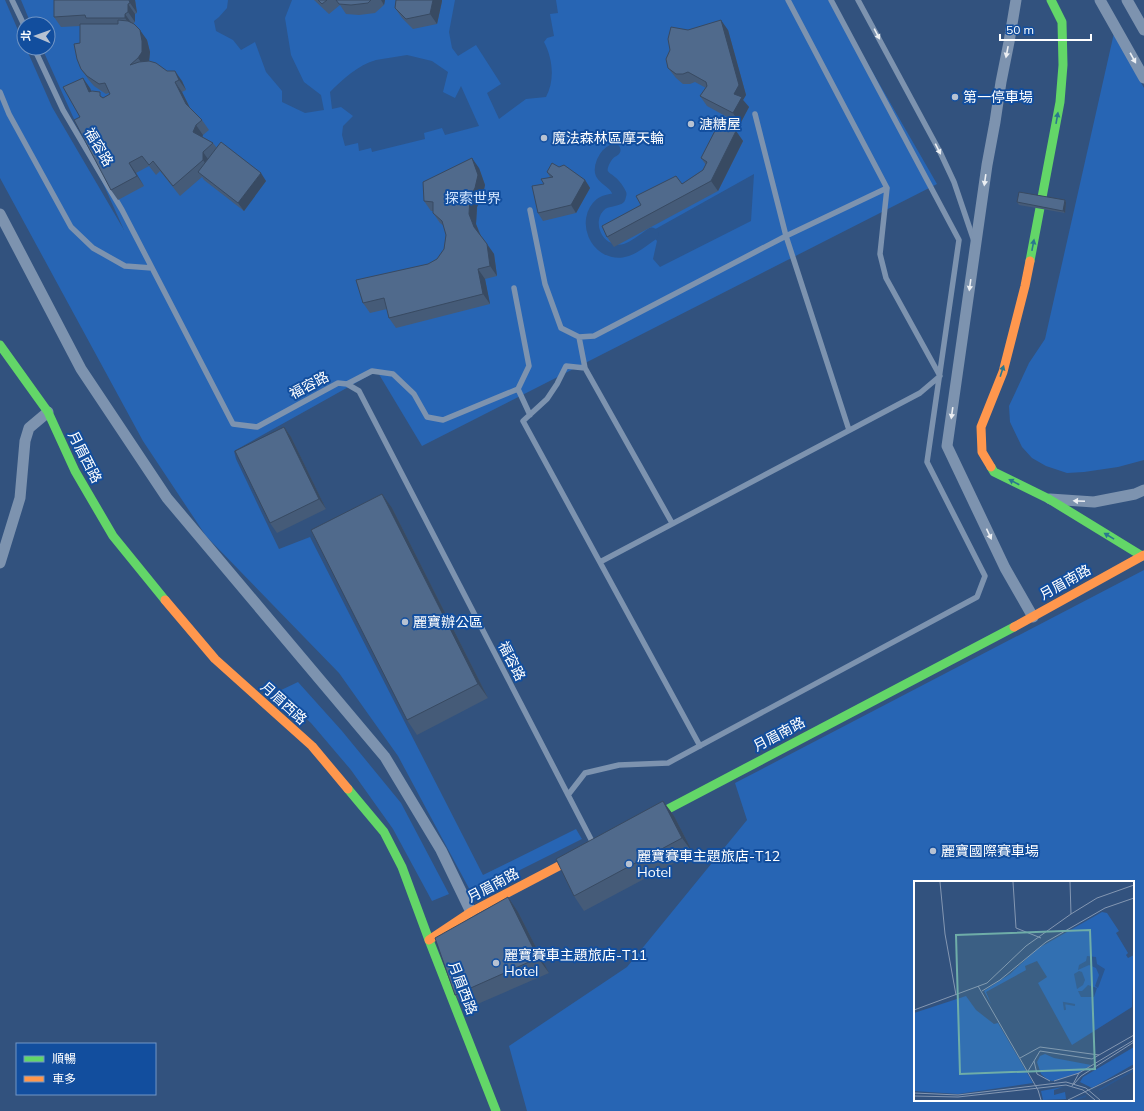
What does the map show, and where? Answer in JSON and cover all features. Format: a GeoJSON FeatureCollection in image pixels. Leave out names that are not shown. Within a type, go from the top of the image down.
{"type":"FeatureCollection","features":[{"type":"Feature","properties":{"kind":"street"},"geometry":{"type":"LineString","coordinates":[[1016,0],[987,166],[947,446],[1005,568],[1033,617]]}},
{"type":"Feature","properties":{"kind":"street"},"geometry":{"type":"LineString","coordinates":[[1051,0],[1062,22],[1063,65],[1060,102],[1025,286],[1002,372],[981,427],[982,452],[994,472],[1049,499],[1143,555]]}},
{"type":"Feature","properties":{"kind":"street"},"geometry":{"type":"LineString","coordinates":[[1100,0],[1144,78]]}},
{"type":"Feature","properties":{"kind":"street"},"geometry":{"type":"LineString","coordinates":[[1127,0],[1144,30]]}},
{"type":"Feature","properties":{"kind":"street"},"geometry":{"type":"LineString","coordinates":[[0,214],[81,369],[167,498],[385,757],[442,850],[471,912]]}},
{"type":"Feature","properties":{"kind":"street","name":"月眉西路"},"geometry":{"type":"LineString","coordinates":[[0,345],[48,412],[75,471],[113,536],[215,659],[312,746],[384,832],[402,867],[496,1111]]}},
{"type":"Feature","properties":{"kind":"street"},"geometry":{"type":"LineString","coordinates":[[0,563],[20,498],[25,442],[29,428],[48,412]]}},
{"type":"Feature","properties":{"kind":"street"},"geometry":{"type":"LineString","coordinates":[[1049,499],[1094,502],[1136,494],[1144,490]]}},
{"type":"Feature","properties":{"kind":"street","name":"月眉南路"},"geometry":{"type":"LineString","coordinates":[[644,821],[1033,617],[1143,555]]}},
{"type":"Feature","properties":{"kind":"street","name":"月眉南路"},"geometry":{"type":"LineString","coordinates":[[430,940],[471,912],[591,849]]}},
{"type":"Feature","properties":{"kind":"lane"},"geometry":{"type":"LineString","coordinates":[[12,0],[19,16]]}},
{"type":"Feature","properties":{"kind":"lane"},"geometry":{"type":"LineString","coordinates":[[788,0],[887,188],[880,254],[886,278],[940,376]]}},
{"type":"Feature","properties":{"kind":"lane"},"geometry":{"type":"LineString","coordinates":[[568,795],[585,773],[619,765],[668,763],[977,597],[985,576],[927,462],[959,240],[832,0]]}},
{"type":"Feature","properties":{"kind":"lane"},"geometry":{"type":"LineString","coordinates":[[858,0],[940,152],[954,182],[976,246]]}},
{"type":"Feature","properties":{"kind":"lane","name":"福容路"},"geometry":{"type":"LineString","coordinates":[[38,56],[63,110],[122,210],[233,424],[257,427],[338,383],[347,384],[359,391],[568,795],[591,849]]}},
{"type":"Feature","properties":{"kind":"lane"},"geometry":{"type":"LineString","coordinates":[[0,92],[9,114],[71,227],[93,248],[125,266],[152,268]]}},
{"type":"Feature","properties":{"kind":"lane"},"geometry":{"type":"LineString","coordinates":[[755,114],[786,236],[849,430]]}},
{"type":"Feature","properties":{"kind":"lane"},"geometry":{"type":"LineString","coordinates":[[530,210],[545,284],[561,328],[579,338],[594,336],[786,236],[887,188]]}},
{"type":"Feature","properties":{"kind":"lane"},"geometry":{"type":"LineString","coordinates":[[347,384],[372,371],[393,374],[414,394],[427,417],[443,420],[518,389],[529,366],[514,288]]}},
{"type":"Feature","properties":{"kind":"lane"},"geometry":{"type":"LineString","coordinates":[[579,338],[586,368],[672,523]]}},
{"type":"Feature","properties":{"kind":"lane"},"geometry":{"type":"LineString","coordinates":[[586,368],[566,366],[547,399],[523,421],[700,746]]}},
{"type":"Feature","properties":{"kind":"lane"},"geometry":{"type":"LineString","coordinates":[[600,562],[920,393],[940,376]]}},
{"type":"Feature","properties":{"kind":"lane"},"geometry":{"type":"LineString","coordinates":[[518,389],[530,415]]}},
{"type":"Feature","properties":{"kind":"green space","name":"探索世界"},"geometry":{"type":"Polygon","coordinates":[[[0,0],[5,0],[16,25],[16,56],[30,56],[52,107],[124,230],[46,56],[56,56],[56,16],[28,16],[21,0],[831,0],[937,184],[422,446],[377,371],[234,451],[236,459],[279,549],[310,537],[483,875],[576,829],[582,839],[472,894],[398,756],[339,673],[206,536],[143,441],[0,178],[0,0]]]}},
{"type":"Feature","properties":{"kind":"green space"},"geometry":{"type":"Polygon","coordinates":[[[1114,33],[1144,88],[1144,460],[1118,467],[1067,473],[1046,466],[1032,458],[1022,447],[1010,422],[1009,406],[1029,363],[1045,339],[1114,33]]]}},
{"type":"Feature","properties":{"kind":"green space","name":"麗寶國際賽車場"},"geometry":{"type":"Polygon","coordinates":[[[1144,570],[1144,1111],[527,1111],[509,1046],[627,967],[747,820],[735,783],[1144,570]]]}},
{"type":"Feature","properties":{"kind":"green space"},"geometry":{"type":"Polygon","coordinates":[[[298,682],[342,731],[401,803],[449,894],[432,901],[393,829],[351,770],[311,723],[277,692],[298,682]]]}},
{"type":"Feature","properties":{"kind":"shaded area"},"geometry":{"type":"Polygon","coordinates":[[[228,0],[292,0],[285,18],[291,55],[304,82],[321,95],[324,110],[305,113],[282,102],[282,91],[266,72],[255,42],[241,50],[233,40],[216,31],[214,21],[227,8],[228,0]]]}},
{"type":"Feature","properties":{"kind":"shaded area"},"geometry":{"type":"Polygon","coordinates":[[[455,0],[556,0],[558,13],[550,14],[554,36],[547,38],[544,42],[551,62],[552,70],[551,84],[546,97],[526,99],[499,119],[487,93],[501,84],[476,45],[458,56],[452,48],[449,32],[455,0]]]}},
{"type":"Feature","properties":{"kind":"shaded area"},"geometry":{"type":"Polygon","coordinates":[[[407,55],[432,61],[448,72],[443,92],[455,98],[461,86],[479,126],[445,135],[442,128],[424,133],[425,139],[372,152],[371,148],[359,151],[358,143],[345,146],[342,135],[343,126],[353,116],[341,107],[332,109],[330,92],[346,77],[369,62],[407,55]]]}},
{"type":"Feature","properties":{"kind":"shaded area"},"geometry":{"type":"Polygon","coordinates":[[[754,174],[751,221],[660,267],[653,259],[657,241],[650,232],[754,174]]]}},
{"type":"Feature","properties":{"kind":"building"},"geometry":{"type":"Polygon","coordinates":[[[54,0],[129,0],[130,3],[128,4],[128,12],[125,14],[125,18],[86,18],[85,15],[54,16],[54,0]]]}},
{"type":"Feature","properties":{"kind":"building"},"geometry":{"type":"Polygon","coordinates":[[[318,0],[327,0],[322,4],[318,0]]]}},
{"type":"Feature","properties":{"kind":"building"},"geometry":{"type":"Polygon","coordinates":[[[336,0],[371,0],[368,3],[351,5],[339,4],[336,0]]]}},
{"type":"Feature","properties":{"kind":"building"},"geometry":{"type":"Polygon","coordinates":[[[396,0],[433,0],[430,14],[406,19],[395,8],[396,0]]]}},
{"type":"Feature","properties":{"kind":"building"},"geometry":{"type":"Polygon","coordinates":[[[118,20],[128,21],[140,30],[142,52],[130,65],[149,61],[156,63],[167,71],[175,71],[179,80],[175,82],[186,104],[202,120],[196,125],[193,132],[213,143],[203,152],[203,160],[173,186],[153,161],[149,165],[142,156],[129,163],[137,176],[111,190],[74,120],[80,117],[63,87],[83,78],[89,92],[100,92],[100,96],[103,98],[110,94],[105,83],[99,84],[87,76],[81,69],[74,44],[80,43],[80,24],[118,24],[118,20]]]}},
{"type":"Feature","properties":{"kind":"building"},"geometry":{"type":"Polygon","coordinates":[[[721,20],[739,85],[734,94],[742,97],[733,113],[700,96],[707,86],[706,82],[688,72],[676,74],[668,68],[666,59],[670,50],[668,39],[671,27],[688,30],[721,20]]]}},
{"type":"Feature","properties":{"kind":"building"},"geometry":{"type":"Polygon","coordinates":[[[719,123],[736,131],[711,181],[607,237],[602,226],[641,205],[636,196],[676,176],[682,184],[703,170],[707,162],[701,158],[719,123]]]}},
{"type":"Feature","properties":{"kind":"building"},"geometry":{"type":"Polygon","coordinates":[[[221,142],[261,173],[238,203],[198,172],[221,142]]]}},
{"type":"Feature","properties":{"kind":"building"},"geometry":{"type":"Polygon","coordinates":[[[472,158],[478,175],[475,188],[470,197],[469,214],[474,227],[487,244],[490,266],[478,269],[483,294],[389,318],[384,298],[363,303],[356,280],[428,264],[437,259],[444,249],[446,235],[442,221],[433,213],[433,202],[424,201],[423,182],[472,158]]]}},
{"type":"Feature","properties":{"kind":"building"},"geometry":{"type":"Polygon","coordinates":[[[552,163],[559,167],[564,165],[585,180],[571,205],[538,213],[532,186],[544,184],[541,179],[553,177],[547,172],[552,163]]]}},
{"type":"Feature","properties":{"kind":"building"},"geometry":{"type":"Polygon","coordinates":[[[1019,192],[1065,200],[1063,211],[1017,202],[1019,192]]]}},
{"type":"Feature","properties":{"kind":"building"},"geometry":{"type":"Polygon","coordinates":[[[284,427],[319,499],[270,523],[235,451],[284,427]]]}},
{"type":"Feature","properties":{"kind":"building","name":"麗寶辦公區"},"geometry":{"type":"Polygon","coordinates":[[[382,494],[478,684],[407,720],[311,530],[382,494]]]}},
{"type":"Feature","properties":{"kind":"building"},"geometry":{"type":"Polygon","coordinates":[[[663,801],[682,838],[574,896],[556,859],[663,801]]]}},
{"type":"Feature","properties":{"kind":"building","name":"麗寶賽車主題旅店-T11 Hotel"},"geometry":{"type":"Polygon","coordinates":[[[508,897],[538,958],[455,995],[435,938],[508,897]]]}},
{"type":"Feature","properties":{"kind":"waterway"},"geometry":{"type":"LineString","coordinates":[[614,150],[605,158],[601,171],[602,174],[615,186],[620,194],[619,198],[601,204],[595,211],[592,227],[595,235],[599,242],[605,247],[622,251],[634,247],[652,234]]}},
{"type":"Feature","properties":{"kind":"traffic: fast"},"geometry":{"type":"LineString","coordinates":[[1030,261],[1060,102],[1063,65],[1062,22],[1051,0]]}},
{"type":"Feature","properties":{"kind":"traffic: fast"},"geometry":{"type":"LineString","coordinates":[[0,345],[48,412],[75,471],[113,536],[165,600]]}},
{"type":"Feature","properties":{"kind":"traffic: fast"},"geometry":{"type":"LineString","coordinates":[[991,467],[994,472],[1049,499],[1142,556]]}},
{"type":"Feature","properties":{"kind":"traffic: fast"},"geometry":{"type":"LineString","coordinates":[[651,818],[1014,627]]}},
{"type":"Feature","properties":{"kind":"traffic: fast"},"geometry":{"type":"LineString","coordinates":[[348,789],[384,832],[402,867],[496,1111]]}},
{"type":"Feature","properties":{"kind":"traffic: slow"},"geometry":{"type":"LineString","coordinates":[[991,467],[982,452],[981,427],[1003,372],[1030,261]]}},
{"type":"Feature","properties":{"kind":"traffic: slow"},"geometry":{"type":"LineString","coordinates":[[1014,627],[1144,555]]}},
{"type":"Feature","properties":{"kind":"traffic: slow"},"geometry":{"type":"LineString","coordinates":[[165,600],[215,659],[312,746],[348,789]]}},
{"type":"Feature","properties":{"kind":"traffic: slow"},"geometry":{"type":"LineString","coordinates":[[429,940],[471,912],[576,857]]}},
{"type":"Feature","properties":{"kind":"place","name":"第一停車場"},"geometry":{"type":"Point","coordinates":[955,97]}},
{"type":"Feature","properties":{"kind":"place","name":"溏糖屋"},"geometry":{"type":"Point","coordinates":[691,124]}},
{"type":"Feature","properties":{"kind":"place","name":"魔法森林區摩天輪"},"geometry":{"type":"Point","coordinates":[544,138]}},
{"type":"Feature","properties":{"kind":"place","name":"麗寶辦公區"},"geometry":{"type":"Point","coordinates":[405,622]}},
{"type":"Feature","properties":{"kind":"place","name":"麗寶國際賽車場"},"geometry":{"type":"Point","coordinates":[933,851]}},
{"type":"Feature","properties":{"kind":"place","name":"麗寶賽車主題旅店-T12 Hotel"},"geometry":{"type":"Point","coordinates":[629,864]}},
{"type":"Feature","properties":{"kind":"place","name":"麗寶賽車主題旅店-T11 Hotel"},"geometry":{"type":"Point","coordinates":[496,963]}}]}
